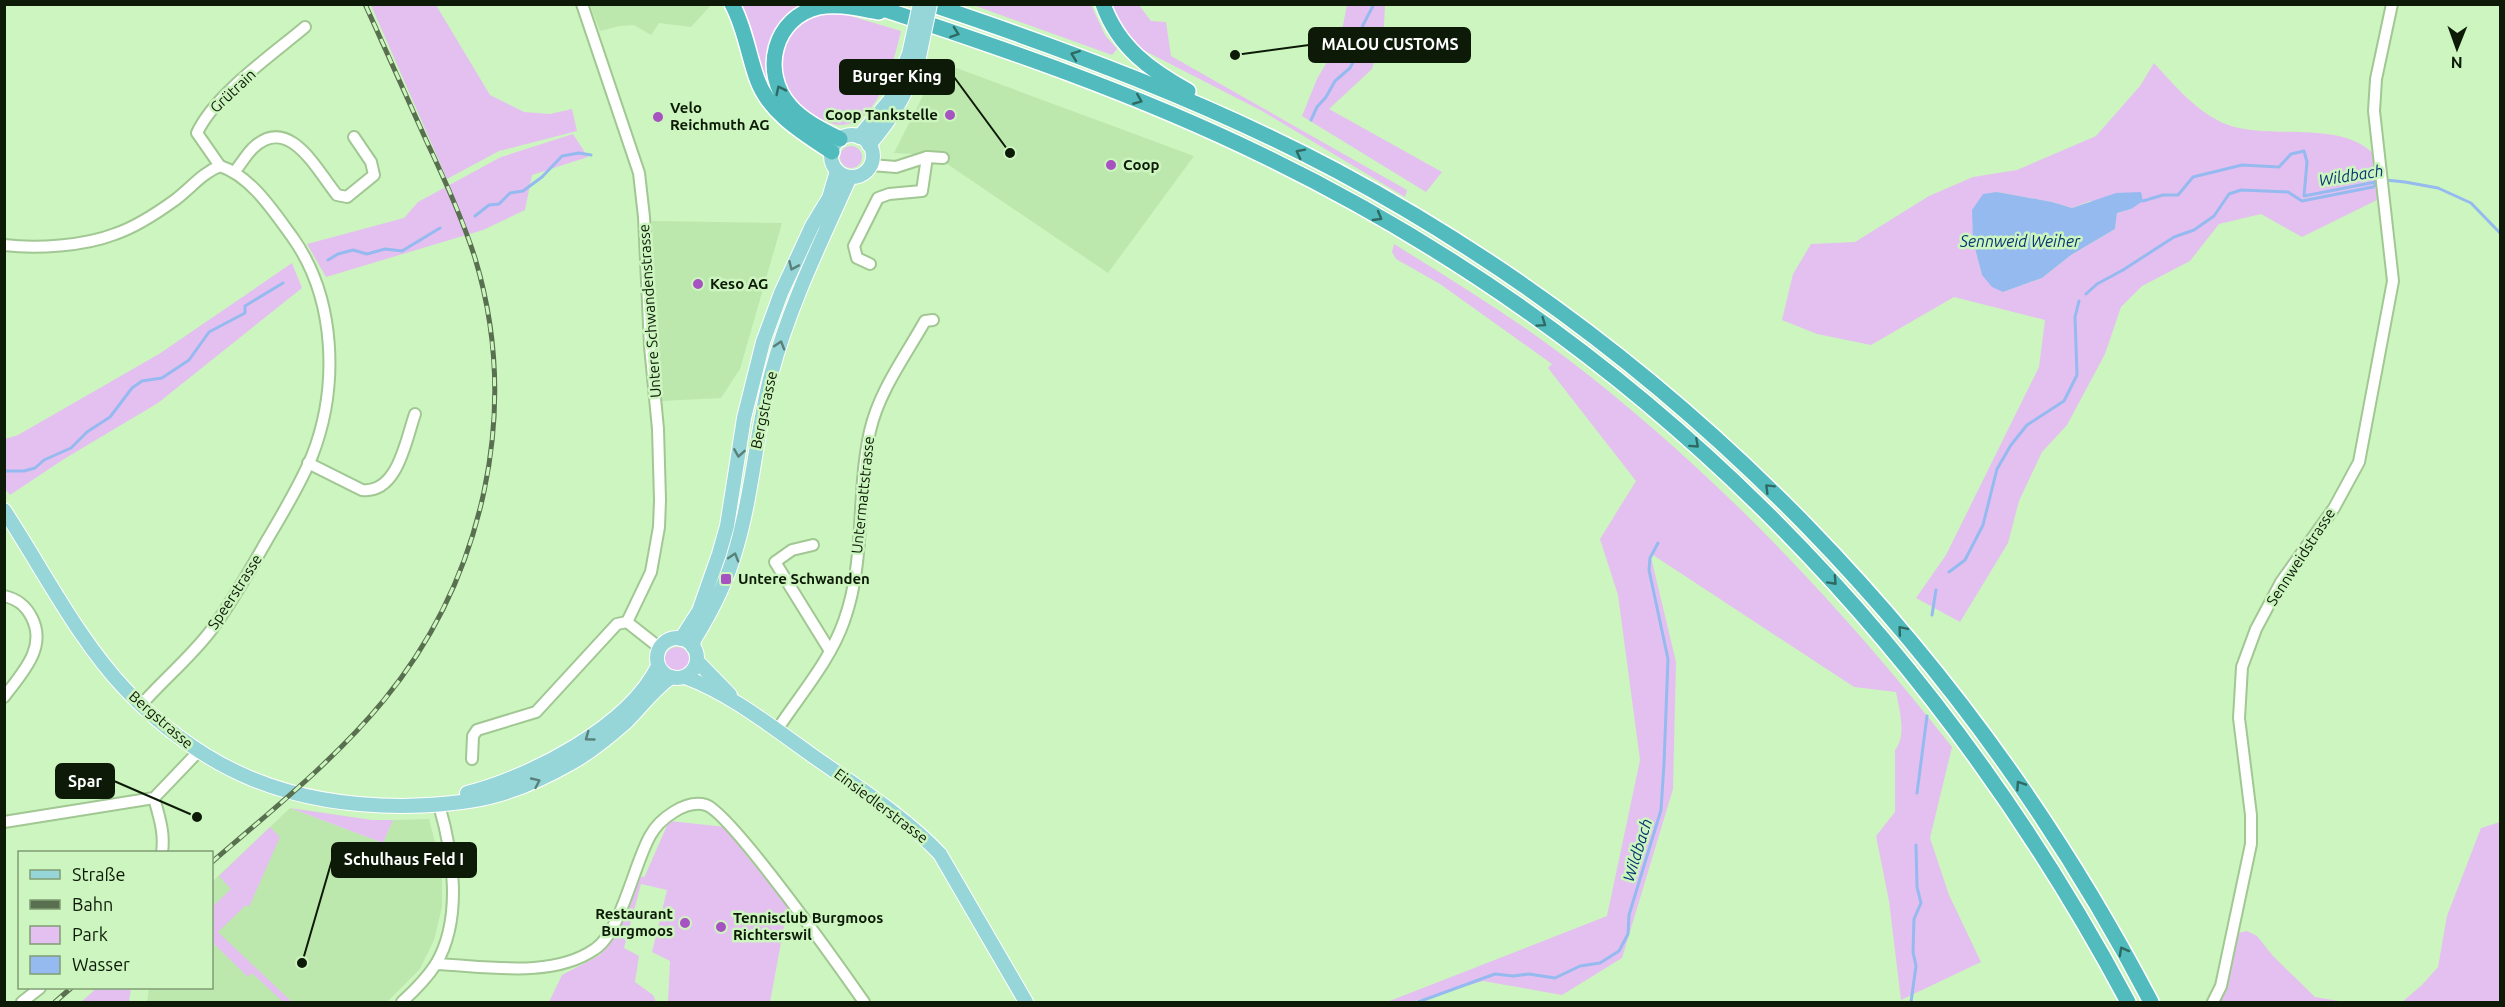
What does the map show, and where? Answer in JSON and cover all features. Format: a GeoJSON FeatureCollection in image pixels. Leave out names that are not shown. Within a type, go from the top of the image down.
{"type":"FeatureCollection","features":[{"type":"Feature","properties":{"kind":"highway"},"geometry":{"type":"LineString","coordinates":[[732,4],[745,34],[756,78],[767,99],[787,120],[836,146]]}},
{"type":"Feature","properties":{"kind":"highway"},"geometry":{"type":"LineString","coordinates":[[868,4],[1097,84],[1194,124],[1297,173],[1367,210],[1465,269],[1548,326],[1626,386],[1697,446],[1758,504],[1843,591],[1910,669],[1973,752],[2023,824],[2091,935],[2128,1002]]}},
{"type":"Feature","properties":{"kind":"highway"},"geometry":{"type":"LineString","coordinates":[[930,4],[1114,70],[1264,135]]}},
{"type":"Feature","properties":{"kind":"highway"},"geometry":{"type":"LineString","coordinates":[[1103,4],[1121,39],[1148,67],[1264,135],[1396,205],[1533,292],[1647,378],[1707,429],[1767,486],[1825,544],[1889,614],[1989,741],[2039,812],[2087,888],[2151,1002]]}},
{"type":"Feature","properties":{"kind":"highway"},"geometry":{"type":"LineString","coordinates":[[836,146],[800,116],[785,100],[774,76],[773,63],[777,43],[794,20],[817,8],[840,7],[899,15]]}},
{"type":"Feature","properties":{"kind":"main road"},"geometry":{"type":"LineString","coordinates":[[914,56],[920,4]]}},
{"type":"Feature","properties":{"kind":"main road"},"geometry":{"type":"LineString","coordinates":[[864,141],[892,118],[906,93],[914,56],[930,4]]}},
{"type":"Feature","properties":{"kind":"main road"},"geometry":{"type":"LineString","coordinates":[[849,135],[864,141],[872,151],[871,165],[862,174],[844,174],[831,159],[836,146],[849,135]]}},
{"type":"Feature","properties":{"kind":"main road","name":"Bergstrasse"},"geometry":{"type":"LineString","coordinates":[[687,643],[727,526],[744,418],[763,342],[781,292],[812,226],[844,174]]}},
{"type":"Feature","properties":{"kind":"main road","name":"Bergstrasse"},"geometry":{"type":"LineString","coordinates":[[4,510],[69,613],[108,669],[141,705],[198,752],[247,777],[309,798],[369,806],[452,805],[505,794],[566,766],[601,743],[625,722],[655,690],[693,670],[696,661]]}},
{"type":"Feature","properties":{"kind":"main road"},"geometry":{"type":"LineString","coordinates":[[660,648],[670,639],[687,643],[696,661]]}},
{"type":"Feature","properties":{"kind":"main road","name":"Bergstrasse"},"geometry":{"type":"LineString","coordinates":[[439,805],[454,796],[500,785],[564,754],[614,718],[648,684],[658,666],[657,656],[660,648]]}},
{"type":"Feature","properties":{"kind":"main road","name":"Einsiedlerstrasse"},"geometry":{"type":"LineString","coordinates":[[696,661],[738,703]]}},
{"type":"Feature","properties":{"kind":"main road"},"geometry":{"type":"LineString","coordinates":[[658,666],[678,677]]}},
{"type":"Feature","properties":{"kind":"main road","name":"Einsiedlerstrasse"},"geometry":{"type":"LineString","coordinates":[[678,677],[703,684],[738,703],[884,805],[925,838],[940,854],[1026,1002]]}},
{"type":"Feature","properties":{"kind":"street","name":"Untere Schwandenstrasse"},"geometry":{"type":"LineString","coordinates":[[472,759],[473,736],[477,730],[536,712],[617,624],[627,622],[651,572],[659,527],[658,429],[650,346],[644,217],[639,173],[582,4]]}},
{"type":"Feature","properties":{"kind":"street","name":"Sennweidstrasse"},"geometry":{"type":"LineString","coordinates":[[2213,1002],[2221,986],[2251,844],[2251,815],[2239,718],[2242,667],[2256,629],[2281,582],[2334,508],[2359,462],[2393,281],[2377,147],[2374,96],[2392,4]]}},
{"type":"Feature","properties":{"kind":"street","name":"Grütrain"},"geometry":{"type":"LineString","coordinates":[[220,166],[197,132],[204,118],[224,96],[305,27]]}},
{"type":"Feature","properties":{"kind":"street"},"geometry":{"type":"LineString","coordinates":[[236,171],[253,148],[268,138],[280,136],[294,141],[336,195],[347,197],[374,175],[371,162],[354,137]]}},
{"type":"Feature","properties":{"kind":"street"},"geometry":{"type":"LineString","coordinates":[[871,165],[896,167],[927,157],[943,158]]}},
{"type":"Feature","properties":{"kind":"street"},"geometry":{"type":"LineString","coordinates":[[870,264],[857,258],[854,246],[878,198],[889,194],[922,191],[927,157]]}},
{"type":"Feature","properties":{"kind":"street"},"geometry":{"type":"LineString","coordinates":[[4,245],[35,247],[63,245],[114,235],[148,218],[211,170],[220,166]]}},
{"type":"Feature","properties":{"kind":"street","name":"Speerstrasse"},"geometry":{"type":"LineString","coordinates":[[141,705],[212,630],[242,585],[308,463],[321,423],[329,377],[327,329],[321,299],[297,243],[274,212],[236,171],[220,166]]}},
{"type":"Feature","properties":{"kind":"street","name":"Untermattstrasse"},"geometry":{"type":"LineString","coordinates":[[777,730],[830,651],[844,621],[851,596],[870,430],[884,393],[926,321],[933,320]]}},
{"type":"Feature","properties":{"kind":"street"},"geometry":{"type":"LineString","coordinates":[[308,463],[362,490],[368,491],[382,485],[393,474],[414,414]]}},
{"type":"Feature","properties":{"kind":"street"},"geometry":{"type":"LineString","coordinates":[[813,545],[792,550],[775,562],[830,651]]}},
{"type":"Feature","properties":{"kind":"street"},"geometry":{"type":"LineString","coordinates":[[4,596],[15,598],[27,609],[37,628],[37,644],[33,656],[4,697]]}},
{"type":"Feature","properties":{"kind":"street"},"geometry":{"type":"LineString","coordinates":[[627,622],[660,648]]}},
{"type":"Feature","properties":{"kind":"street"},"geometry":{"type":"LineString","coordinates":[[4,822],[154,798],[198,752]]}},
{"type":"Feature","properties":{"kind":"street"},"geometry":{"type":"LineString","coordinates":[[154,798],[161,822],[164,844],[162,851]]}},
{"type":"Feature","properties":{"kind":"street"},"geometry":{"type":"LineString","coordinates":[[436,964],[539,968],[558,966],[598,948],[609,934],[650,835],[661,821],[679,809],[696,803],[708,805],[736,832],[833,957],[864,1002]]}},
{"type":"Feature","properties":{"kind":"street"},"geometry":{"type":"LineString","coordinates":[[402,1002],[436,964],[450,922],[452,895],[449,842],[439,805]]}},
{"type":"Feature","properties":{"kind":"street"},"geometry":{"type":"LineString","coordinates":[[22,1002],[38,989]]}},
{"type":"Feature","properties":{"kind":"shaded area"},"geometry":{"type":"Polygon","coordinates":[[[590,5],[711,5],[691,27],[659,23],[651,35],[634,25],[600,31],[590,5]]]}},
{"type":"Feature","properties":{"kind":"shaded area"},"geometry":{"type":"Polygon","coordinates":[[[940,62],[1194,156],[1108,273],[934,155],[894,153],[940,62]]]}},
{"type":"Feature","properties":{"kind":"shaded area"},"geometry":{"type":"Polygon","coordinates":[[[652,221],[782,223],[740,369],[721,398],[661,401],[652,221]]]}},
{"type":"Feature","properties":{"kind":"shaded area"},"geometry":{"type":"Polygon","coordinates":[[[290,808],[383,843],[393,820],[429,819],[442,870],[442,907],[434,940],[420,969],[387,1002],[147,1002],[149,989],[213,989],[213,881],[290,808]]]}},
{"type":"Feature","properties":{"kind":"green space"},"geometry":{"type":"Polygon","coordinates":[[[371,5],[436,5],[490,95],[524,112],[550,114],[572,109],[577,131],[499,151],[447,179],[371,5]]]}},
{"type":"Feature","properties":{"kind":"green space"},"geometry":{"type":"Polygon","coordinates":[[[736,5],[828,5],[844,14],[901,31],[889,74],[874,104],[853,123],[839,125],[815,116],[768,92],[736,5]]]}},
{"type":"Feature","properties":{"kind":"green space"},"geometry":{"type":"Polygon","coordinates":[[[973,5],[1091,5],[1105,35],[1117,49],[1112,55],[973,5]]]}},
{"type":"Feature","properties":{"kind":"green space"},"geometry":{"type":"Polygon","coordinates":[[[1110,5],[1139,5],[1151,21],[1166,22],[1171,56],[1407,190],[1405,197],[1262,111],[1143,50],[1120,26],[1110,5]]]}},
{"type":"Feature","properties":{"kind":"green space"},"geometry":{"type":"Polygon","coordinates":[[[1347,5],[1385,5],[1384,26],[1372,69],[1329,109],[1442,172],[1426,192],[1302,116],[1317,79],[1340,40],[1347,5]]]}},
{"type":"Feature","properties":{"kind":"green space"},"geometry":{"type":"Polygon","coordinates":[[[2154,63],[2194,104],[2223,123],[2260,131],[2322,133],[2359,143],[2374,154],[2381,198],[2302,237],[2261,214],[2219,224],[2190,261],[2142,286],[2121,307],[2105,354],[2067,425],[2042,452],[2019,501],[2008,543],[1960,622],[1916,598],[1946,555],[2039,367],[2045,320],[1954,297],[1871,345],[1817,334],[1782,320],[1793,274],[1811,244],[1855,242],[1929,196],[1973,177],[2017,170],[2096,136],[2140,86],[2154,63]],[[1997,192],[1973,241],[1982,275],[2003,292],[2042,278],[2071,255],[2115,229],[2117,213],[2131,209],[2090,201],[2072,208],[1997,192]]]}},
{"type":"Feature","properties":{"kind":"green space"},"geometry":{"type":"Polygon","coordinates":[[[573,134],[588,157],[532,175],[525,210],[483,230],[326,277],[307,244],[404,218],[418,202],[501,157],[573,134]]]}},
{"type":"Feature","properties":{"kind":"green space"},"geometry":{"type":"Polygon","coordinates":[[[851,146],[859,149],[862,157],[859,165],[851,168],[843,165],[840,157],[843,149],[851,146]]]}},
{"type":"Feature","properties":{"kind":"green space"},"geometry":{"type":"Polygon","coordinates":[[[1394,244],[1545,342],[1619,400],[1671,445],[1771,540],[1909,693],[1952,747],[1930,838],[1949,895],[1981,962],[1901,1000],[1889,901],[1876,836],[1895,812],[1895,750],[1901,737],[1896,692],[1854,687],[1650,553],[1676,662],[1673,789],[1622,958],[1562,995],[1483,981],[1411,1002],[1387,1002],[1607,916],[1640,760],[1618,595],[1600,539],[1636,481],[1548,368],[1552,364],[1440,284],[1396,259],[1392,252],[1394,244]]]}},
{"type":"Feature","properties":{"kind":"green space"},"geometry":{"type":"Polygon","coordinates":[[[292,263],[302,288],[158,403],[64,459],[10,495],[5,489],[5,439],[18,435],[159,354],[292,263]]]}},
{"type":"Feature","properties":{"kind":"green space"},"geometry":{"type":"Polygon","coordinates":[[[677,647],[686,650],[689,659],[686,668],[677,671],[668,668],[665,659],[668,650],[677,647]]]}},
{"type":"Feature","properties":{"kind":"green space"},"geometry":{"type":"Polygon","coordinates":[[[290,808],[372,820],[393,820],[383,843],[290,808]]]}},
{"type":"Feature","properties":{"kind":"green space","name":"Tennisclub Burgmoos Richterswil"},"geometry":{"type":"Polygon","coordinates":[[[669,821],[726,827],[788,905],[770,1002],[668,1002],[670,961],[652,952],[667,890],[641,884],[624,948],[639,956],[635,982],[653,995],[656,1002],[549,1002],[562,975],[600,955],[611,943],[638,879],[643,876],[644,878],[669,821]]]}},
{"type":"Feature","properties":{"kind":"green space"},"geometry":{"type":"Polygon","coordinates":[[[2500,822],[2500,1002],[2402,1002],[2438,967],[2447,916],[2481,828],[2500,822]]]}},
{"type":"Feature","properties":{"kind":"green space"},"geometry":{"type":"Polygon","coordinates":[[[270,827],[280,837],[249,907],[246,905],[218,932],[292,1002],[283,1002],[252,973],[248,977],[213,943],[213,906],[231,889],[219,876],[270,827]]]}},
{"type":"Feature","properties":{"kind":"green space"},"geometry":{"type":"Polygon","coordinates":[[[2247,931],[2257,936],[2273,956],[2315,997],[2345,1002],[2217,1002],[2234,940],[2238,933],[2247,931]]]}},
{"type":"Feature","properties":{"kind":"green space"},"geometry":{"type":"Polygon","coordinates":[[[96,989],[131,989],[129,1002],[81,1002],[96,989]]]}},
{"type":"Feature","properties":{"kind":"water","name":"Sennweid Weiher"},"geometry":{"type":"Polygon","coordinates":[[[1997,192],[2072,208],[2116,193],[2141,192],[2143,201],[2131,209],[2117,213],[2115,229],[2071,255],[2042,278],[2003,292],[1992,287],[1982,275],[1973,241],[1972,210],[1983,194],[1997,192]]]}},
{"type":"Feature","properties":{"kind":"waterway"},"geometry":{"type":"LineString","coordinates":[[1311,120],[1335,81],[1350,68],[1360,49],[1359,40],[1363,25],[1374,4]]}},
{"type":"Feature","properties":{"kind":"waterway","name":"Wildbach"},"geometry":{"type":"LineString","coordinates":[[2143,201],[2163,195],[2178,195],[2193,177],[2242,165],[2279,167],[2291,154],[2304,151],[2307,162],[2304,196],[2386,180],[2438,188],[2471,203],[2500,233]]}},
{"type":"Feature","properties":{"kind":"waterway"},"geometry":{"type":"LineString","coordinates":[[475,216],[489,205],[499,204],[510,193],[523,191],[542,177],[562,156],[579,153],[591,155]]}},
{"type":"Feature","properties":{"kind":"waterway"},"geometry":{"type":"LineString","coordinates":[[2086,294],[2097,284],[2174,237],[2194,230],[2214,216],[2229,194],[2241,190],[2288,192],[2302,201],[2373,187],[2379,182]]}},
{"type":"Feature","properties":{"kind":"waterway"},"geometry":{"type":"LineString","coordinates":[[328,260],[338,254],[353,250],[367,254],[385,249],[402,251],[440,228]]}},
{"type":"Feature","properties":{"kind":"waterway"},"geometry":{"type":"LineString","coordinates":[[4,471],[24,471],[35,468],[44,460],[71,448],[87,432],[110,417],[132,388],[142,381],[162,378],[189,360],[209,332],[245,313],[245,306],[283,283]]}},
{"type":"Feature","properties":{"kind":"waterway"},"geometry":{"type":"LineString","coordinates":[[1949,572],[1965,560],[1983,525],[1997,469],[2011,445],[2027,425],[2064,401],[2077,375],[2075,317],[2079,301]]}},
{"type":"Feature","properties":{"kind":"waterway","name":"Wildbach"},"geometry":{"type":"LineString","coordinates":[[1418,1002],[1495,974],[1513,976],[1529,974],[1555,978],[1580,966],[1600,963],[1619,951],[1628,934],[1629,915],[1661,810],[1668,659],[1649,570],[1650,558],[1658,543]]}},
{"type":"Feature","properties":{"kind":"waterway"},"geometry":{"type":"LineString","coordinates":[[1932,615],[1936,590]]}},
{"type":"Feature","properties":{"kind":"waterway"},"geometry":{"type":"LineString","coordinates":[[1917,793],[1927,716]]}},
{"type":"Feature","properties":{"kind":"waterway"},"geometry":{"type":"LineString","coordinates":[[1911,1002],[1916,966],[1913,952],[1914,919],[1921,903],[1917,887],[1916,845]]}},
{"type":"Feature","properties":{"kind":"railway"},"geometry":{"type":"LineString","coordinates":[[213,861],[324,764],[384,700],[419,652],[447,601],[469,547],[484,490],[493,432],[494,374],[488,316],[475,258],[452,198],[365,4]]}},
{"type":"Feature","properties":{"kind":"railway"},"geometry":{"type":"LineString","coordinates":[[55,1002],[70,989]]}},
{"type":"Feature","properties":{"kind":"place","name":"MALOU CUSTOMS"},"geometry":{"type":"Point","coordinates":[1235,55]}},
{"type":"Feature","properties":{"kind":"place","name":"Coop Tankstelle"},"geometry":{"type":"Point","coordinates":[950,115]}},
{"type":"Feature","properties":{"kind":"place","name":"Velo Reichmuth AG"},"geometry":{"type":"Point","coordinates":[658,117]}},
{"type":"Feature","properties":{"kind":"place","name":"Burger King"},"geometry":{"type":"Point","coordinates":[1010,153]}},
{"type":"Feature","properties":{"kind":"place","name":"Coop"},"geometry":{"type":"Point","coordinates":[1111,165]}},
{"type":"Feature","properties":{"kind":"place","name":"Keso AG"},"geometry":{"type":"Point","coordinates":[698,284]}},
{"type":"Feature","properties":{"kind":"place","name":"Untere Schwanden"},"geometry":{"type":"Point","coordinates":[726,579]}},
{"type":"Feature","properties":{"kind":"place","name":"Spar"},"geometry":{"type":"Point","coordinates":[197,817]}},
{"type":"Feature","properties":{"kind":"place","name":"Restaurant Burgmoos"},"geometry":{"type":"Point","coordinates":[685,923]}},
{"type":"Feature","properties":{"kind":"place","name":"Tennisclub Burgmoos Richterswil"},"geometry":{"type":"Point","coordinates":[721,927]}},
{"type":"Feature","properties":{"kind":"place","name":"Schulhaus Feld I"},"geometry":{"type":"Point","coordinates":[302,963]}}]}
